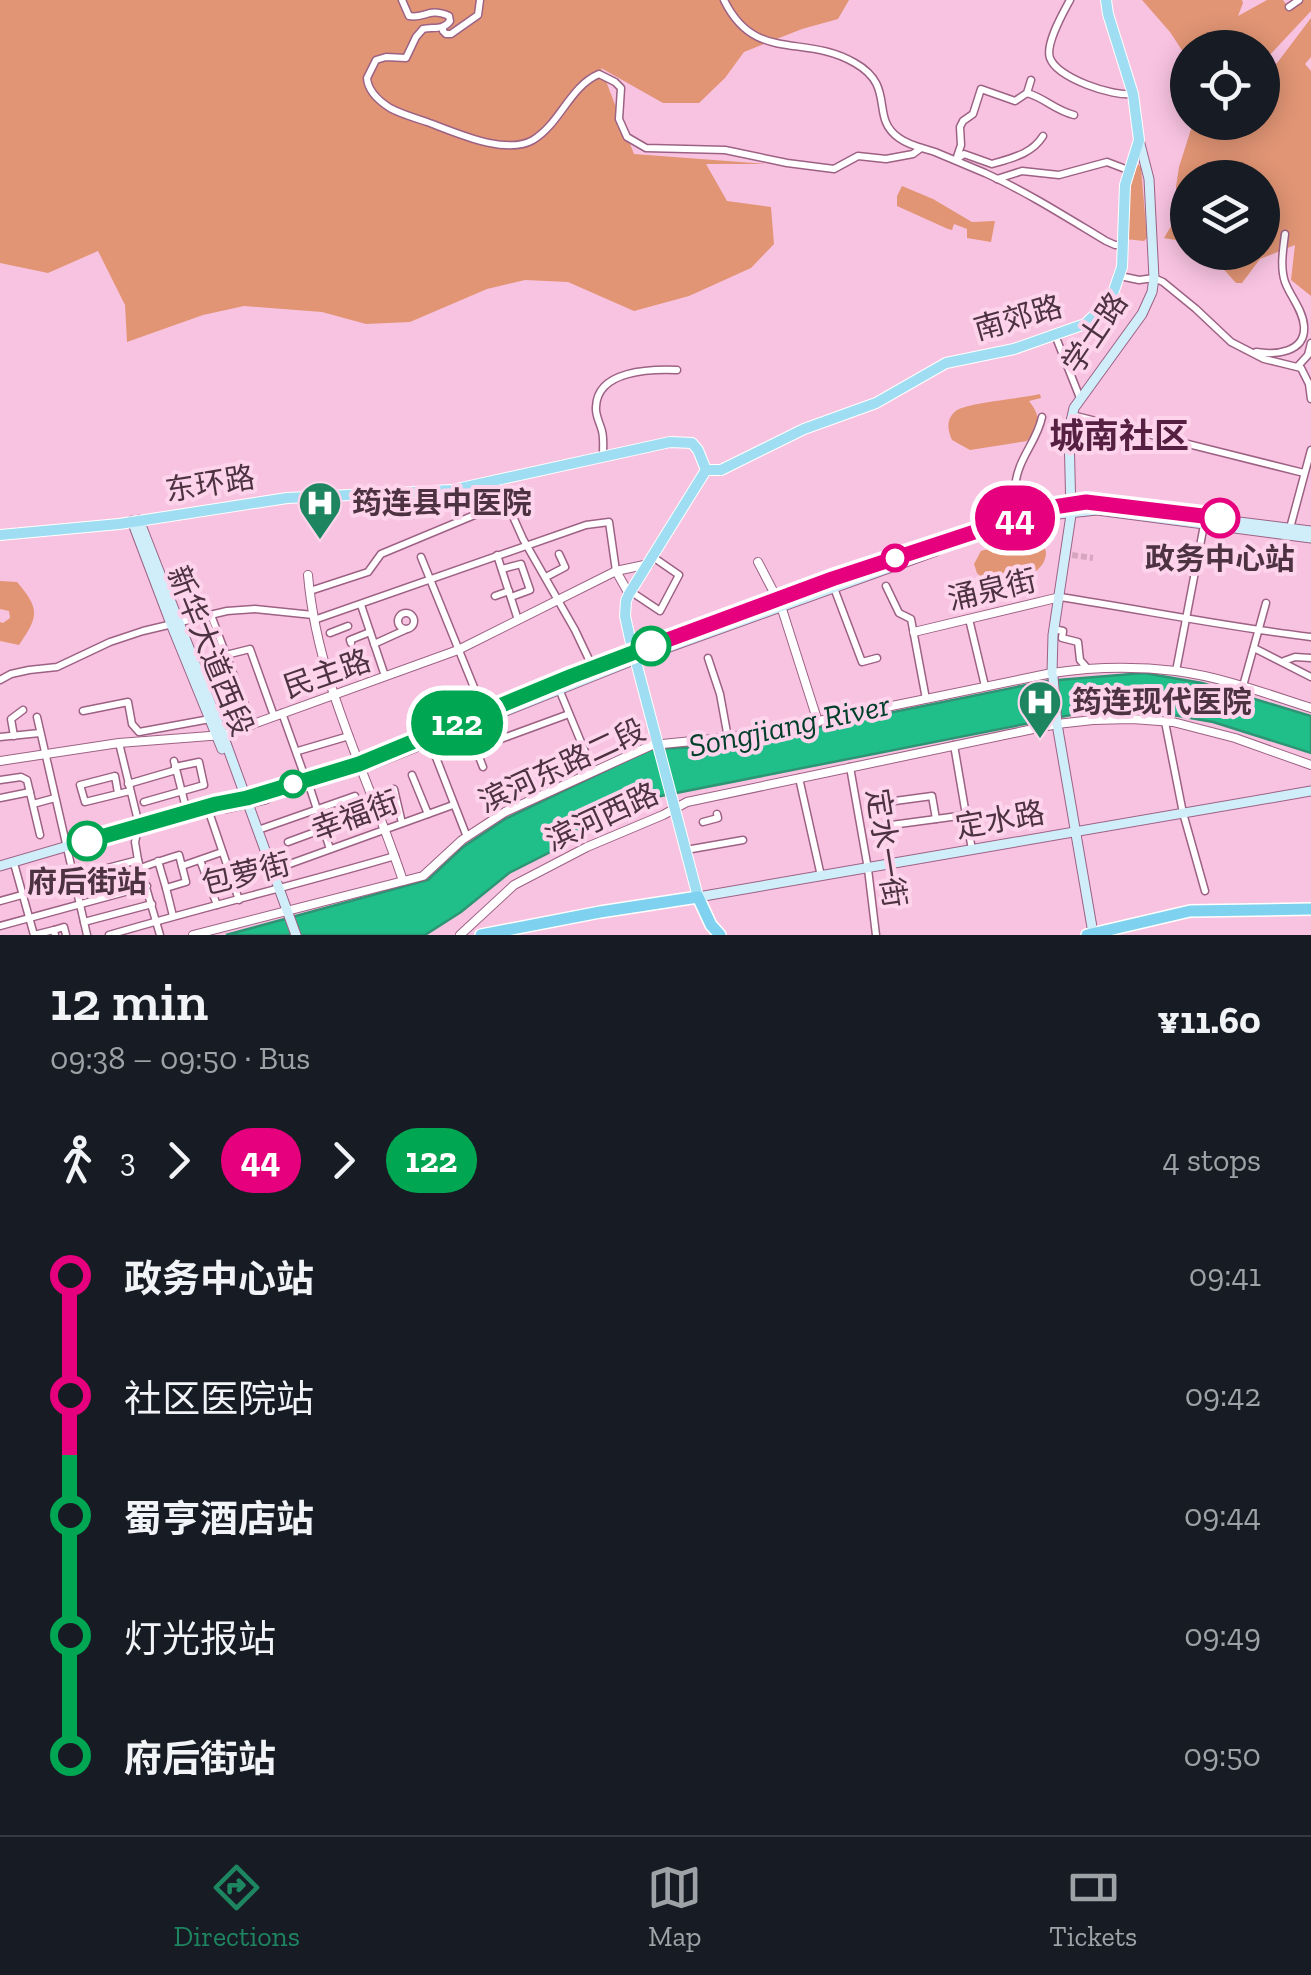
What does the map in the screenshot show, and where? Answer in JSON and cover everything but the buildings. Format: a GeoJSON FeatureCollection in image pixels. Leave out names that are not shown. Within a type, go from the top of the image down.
{"type":"FeatureCollection","features":[{"type":"Feature","properties":{"kind":"highway"},"geometry":{"type":"LineString","coordinates":[[481,935],[698,897],[711,926],[720,935]]}},
{"type":"Feature","properties":{"kind":"highway"},"geometry":{"type":"LineString","coordinates":[[1090,934],[1190,912],[1311,909]]}},
{"type":"Feature","properties":{"kind":"main road","name":"南郊路"},"geometry":{"type":"LineString","coordinates":[[706,470],[720,470],[804,428],[876,402],[946,363],[1014,349],[1086,324],[1111,299],[1120,276],[1128,170],[1139,140],[1132,94],[1106,0]]}},
{"type":"Feature","properties":{"kind":"main road","name":"学士路"},"geometry":{"type":"LineString","coordinates":[[1057,721],[1052,675],[1054,630],[1069,555],[1072,415],[1080,398],[1142,314],[1154,278],[1149,179],[1139,140]]}},
{"type":"Feature","properties":{"kind":"main road","name":"东环路"},"geometry":{"type":"LineString","coordinates":[[0,535],[136,521],[287,498],[452,490],[670,442],[687,442],[698,450],[706,470]]}},
{"type":"Feature","properties":{"kind":"main road"},"geometry":{"type":"LineString","coordinates":[[698,897],[624,616],[629,594],[706,470]]}},
{"type":"Feature","properties":{"kind":"main road"},"geometry":{"type":"LineString","coordinates":[[360,767],[593,668],[1047,508],[1104,504],[1311,534]]}},
{"type":"Feature","properties":{"kind":"main road"},"geometry":{"type":"LineString","coordinates":[[780,602],[879,573],[1070,507],[1289,531]]}},
{"type":"Feature","properties":{"kind":"main road","name":"新华大道西段"},"geometry":{"type":"LineString","coordinates":[[136,521],[210,719],[220,735]]}},
{"type":"Feature","properties":{"kind":"main road","name":"新华大道西段"},"geometry":{"type":"LineString","coordinates":[[174,623],[202,682],[245,801]]}},
{"type":"Feature","properties":{"kind":"main road"},"geometry":{"type":"LineString","coordinates":[[138,828],[208,812],[360,767],[467,729],[635,655]]}},
{"type":"Feature","properties":{"kind":"main road"},"geometry":{"type":"LineString","coordinates":[[1057,721],[1090,934]]}},
{"type":"Feature","properties":{"kind":"main road","name":"定水路"},"geometry":{"type":"LineString","coordinates":[[698,897],[1311,791]]}},
{"type":"Feature","properties":{"kind":"main road"},"geometry":{"type":"LineString","coordinates":[[0,868],[188,812],[245,801]]}},
{"type":"Feature","properties":{"kind":"main road"},"geometry":{"type":"LineString","coordinates":[[245,801],[273,870],[277,890]]}},
{"type":"Feature","properties":{"kind":"main road"},"geometry":{"type":"LineString","coordinates":[[245,801],[293,935]]}},
{"type":"Feature","properties":{"kind":"main road"},"geometry":{"type":"LineString","coordinates":[[0,868],[15,867],[68,849]]}},
{"type":"Feature","properties":{"kind":"street"},"geometry":{"type":"LineString","coordinates":[[402,0],[409,16],[432,11],[449,16],[450,21],[442,31],[446,34],[478,15],[480,0]]}},
{"type":"Feature","properties":{"kind":"street"},"geometry":{"type":"LineString","coordinates":[[724,0],[735,21],[758,39],[832,52],[860,65],[876,79],[882,92],[884,118],[904,141],[997,179],[1106,241],[1124,244]]}},
{"type":"Feature","properties":{"kind":"street"},"geometry":{"type":"LineString","coordinates":[[1070,0],[1050,47],[1049,56],[1057,69],[1078,81],[1122,96],[1132,94]]}},
{"type":"Feature","properties":{"kind":"street"},"geometry":{"type":"LineString","coordinates":[[1288,6],[1300,0]]}},
{"type":"Feature","properties":{"kind":"street"},"geometry":{"type":"LineString","coordinates":[[444,27],[423,29],[406,58],[376,60],[367,78],[368,86],[390,108],[483,142],[515,146],[532,141],[550,126],[586,80],[599,74],[621,88],[619,119],[627,137],[646,148],[725,150],[834,169],[858,156],[886,159],[912,154],[920,148]]}},
{"type":"Feature","properties":{"kind":"street"},"geometry":{"type":"LineString","coordinates":[[1027,94],[1030,80]]}},
{"type":"Feature","properties":{"kind":"street"},"geometry":{"type":"LineString","coordinates":[[956,160],[962,145],[960,127],[973,114],[981,88],[1015,101],[1027,94],[1039,97],[1056,110],[1074,115]]}},
{"type":"Feature","properties":{"kind":"street"},"geometry":{"type":"LineString","coordinates":[[956,160],[970,154],[992,164],[1021,155],[1043,136]]}},
{"type":"Feature","properties":{"kind":"street"},"geometry":{"type":"LineString","coordinates":[[997,179],[1022,171],[1059,176],[1106,162],[1128,170]]}},
{"type":"Feature","properties":{"kind":"street"},"geometry":{"type":"LineString","coordinates":[[1250,352],[1281,354],[1302,336],[1301,316],[1284,280],[1286,234]]}},
{"type":"Feature","properties":{"kind":"street"},"geometry":{"type":"LineString","coordinates":[[1120,276],[1154,278],[1164,283],[1231,342],[1280,364],[1297,366],[1305,372],[1311,399]]}},
{"type":"Feature","properties":{"kind":"street"},"geometry":{"type":"LineString","coordinates":[[1055,335],[1080,398]]}},
{"type":"Feature","properties":{"kind":"street"},"geometry":{"type":"LineString","coordinates":[[1297,366],[1308,355],[1311,344]]}},
{"type":"Feature","properties":{"kind":"street"},"geometry":{"type":"LineString","coordinates":[[603,457],[598,395],[615,378],[626,374],[677,370]]}},
{"type":"Feature","properties":{"kind":"street"},"geometry":{"type":"LineString","coordinates":[[1072,415],[1304,473]]}},
{"type":"Feature","properties":{"kind":"street"},"geometry":{"type":"LineString","coordinates":[[1016,518],[1017,473],[1042,417]]}},
{"type":"Feature","properties":{"kind":"street"},"geometry":{"type":"LineString","coordinates":[[1289,531],[1311,450]]}},
{"type":"Feature","properties":{"kind":"street"},"geometry":{"type":"LineString","coordinates":[[497,481],[523,539],[593,668]]}},
{"type":"Feature","properties":{"kind":"street"},"geometry":{"type":"LineString","coordinates":[[310,592],[368,572],[381,554],[489,509],[487,504],[503,498]]}},
{"type":"Feature","properties":{"kind":"street"},"geometry":{"type":"LineString","coordinates":[[0,680],[29,670],[57,668],[143,630],[211,614],[256,609],[313,618],[361,605],[586,525],[609,522],[616,570],[629,594],[660,610],[679,576],[651,560]]}},
{"type":"Feature","properties":{"kind":"street"},"geometry":{"type":"LineString","coordinates":[[1176,672],[1204,524]]}},
{"type":"Feature","properties":{"kind":"street"},"geometry":{"type":"LineString","coordinates":[[546,578],[565,567],[559,554]]}},
{"type":"Feature","properties":{"kind":"street"},"geometry":{"type":"LineString","coordinates":[[497,555],[519,621]]}},
{"type":"Feature","properties":{"kind":"street"},"geometry":{"type":"LineString","coordinates":[[421,557],[484,712]]}},
{"type":"Feature","properties":{"kind":"street","name":"民主路"},"geometry":{"type":"LineString","coordinates":[[1,761],[119,743],[220,735],[458,650],[616,570],[651,560]]}},
{"type":"Feature","properties":{"kind":"street"},"geometry":{"type":"LineString","coordinates":[[758,562],[780,602],[818,722]]}},
{"type":"Feature","properties":{"kind":"street"},"geometry":{"type":"LineString","coordinates":[[495,596],[530,590],[521,564],[502,569]]}},
{"type":"Feature","properties":{"kind":"street"},"geometry":{"type":"LineString","coordinates":[[308,575],[313,618],[335,695],[403,882]]}},
{"type":"Feature","properties":{"kind":"street"},"geometry":{"type":"LineString","coordinates":[[834,586],[862,662],[877,658]]}},
{"type":"Feature","properties":{"kind":"street"},"geometry":{"type":"LineString","coordinates":[[886,586],[899,613],[910,619],[926,699]]}},
{"type":"Feature","properties":{"kind":"street","name":"涌泉街"},"geometry":{"type":"LineString","coordinates":[[914,632],[1060,598],[1311,637]]}},
{"type":"Feature","properties":{"kind":"street"},"geometry":{"type":"LineString","coordinates":[[1243,686],[1266,603]]}},
{"type":"Feature","properties":{"kind":"street"},"geometry":{"type":"LineString","coordinates":[[361,605],[386,678]]}},
{"type":"Feature","properties":{"kind":"street"},"geometry":{"type":"LineString","coordinates":[[211,614],[252,724]]}},
{"type":"Feature","properties":{"kind":"street"},"geometry":{"type":"LineString","coordinates":[[969,619],[985,686]]}},
{"type":"Feature","properties":{"kind":"street"},"geometry":{"type":"LineString","coordinates":[[330,633],[345,627],[350,641],[370,632]]}},
{"type":"Feature","properties":{"kind":"street"},"geometry":{"type":"LineString","coordinates":[[374,644],[407,629]]}},
{"type":"Feature","properties":{"kind":"street"},"geometry":{"type":"LineString","coordinates":[[1054,630],[1063,631],[1062,638],[1078,642],[1080,660],[1087,668]]}},
{"type":"Feature","properties":{"kind":"street"},"geometry":{"type":"LineString","coordinates":[[1254,648],[1311,677]]}},
{"type":"Feature","properties":{"kind":"street"},"geometry":{"type":"LineString","coordinates":[[226,656],[250,649],[297,751],[330,849]]}},
{"type":"Feature","properties":{"kind":"street"},"geometry":{"type":"LineString","coordinates":[[1282,662],[1296,657],[1311,658]]}},
{"type":"Feature","properties":{"kind":"street"},"geometry":{"type":"LineString","coordinates":[[708,658],[728,738]]}},
{"type":"Feature","properties":{"kind":"street","name":"滨河东路二段"},"geometry":{"type":"LineString","coordinates":[[193,935],[286,915],[423,876],[467,837],[505,812],[592,770],[658,744],[728,738],[1087,668],[1176,672],[1243,686],[1311,708]]}},
{"type":"Feature","properties":{"kind":"street"},"geometry":{"type":"LineString","coordinates":[[202,682],[232,670]]}},
{"type":"Feature","properties":{"kind":"street"},"geometry":{"type":"LineString","coordinates":[[559,689],[592,770]]}},
{"type":"Feature","properties":{"kind":"street"},"geometry":{"type":"LineString","coordinates":[[83,711],[128,702],[132,724],[139,732],[210,719]]}},
{"type":"Feature","properties":{"kind":"street"},"geometry":{"type":"LineString","coordinates":[[14,736],[11,719],[23,710]]}},
{"type":"Feature","properties":{"kind":"street"},"geometry":{"type":"LineString","coordinates":[[498,740],[569,714]]}},
{"type":"Feature","properties":{"kind":"street"},"geometry":{"type":"LineString","coordinates":[[37,717],[87,935]]}},
{"type":"Feature","properties":{"kind":"street","name":"滨河西路"},"geometry":{"type":"LineString","coordinates":[[460,935],[514,885],[662,815],[672,802],[714,798],[1057,721],[1165,722],[1235,738],[1311,765]]}},
{"type":"Feature","properties":{"kind":"street"},"geometry":{"type":"LineString","coordinates":[[1165,722],[1183,813],[1205,891]]}},
{"type":"Feature","properties":{"kind":"street"},"geometry":{"type":"LineString","coordinates":[[0,737],[40,733]]}},
{"type":"Feature","properties":{"kind":"street"},"geometry":{"type":"LineString","coordinates":[[297,751],[349,736]]}},
{"type":"Feature","properties":{"kind":"street"},"geometry":{"type":"LineString","coordinates":[[430,742],[467,837]]}},
{"type":"Feature","properties":{"kind":"street"},"geometry":{"type":"LineString","coordinates":[[119,743],[138,828],[135,842],[160,935]]}},
{"type":"Feature","properties":{"kind":"street"},"geometry":{"type":"LineString","coordinates":[[474,744],[484,767]]}},
{"type":"Feature","properties":{"kind":"street"},"geometry":{"type":"LineString","coordinates":[[954,745],[972,850]]}},
{"type":"Feature","properties":{"kind":"street"},"geometry":{"type":"LineString","coordinates":[[0,753],[1,761]]}},
{"type":"Feature","properties":{"kind":"street"},"geometry":{"type":"LineString","coordinates":[[118,793],[114,776],[80,785],[86,802],[118,793],[175,766],[198,762],[204,784],[144,802]]}},
{"type":"Feature","properties":{"kind":"street"},"geometry":{"type":"LineString","coordinates":[[175,766],[188,812]]}},
{"type":"Feature","properties":{"kind":"street","name":"定水一街"},"geometry":{"type":"LineString","coordinates":[[850,767],[876,935]]}},
{"type":"Feature","properties":{"kind":"street"},"geometry":{"type":"LineString","coordinates":[[412,775],[428,814]]}},
{"type":"Feature","properties":{"kind":"street"},"geometry":{"type":"LineString","coordinates":[[0,780],[23,776],[28,781],[40,834]]}},
{"type":"Feature","properties":{"kind":"street"},"geometry":{"type":"LineString","coordinates":[[798,778],[822,876]]}},
{"type":"Feature","properties":{"kind":"street"},"geometry":{"type":"LineString","coordinates":[[394,789],[402,823]]}},
{"type":"Feature","properties":{"kind":"street"},"geometry":{"type":"LineString","coordinates":[[0,798],[30,792]]}},
{"type":"Feature","properties":{"kind":"street"},"geometry":{"type":"LineString","coordinates":[[258,830],[355,796]]}},
{"type":"Feature","properties":{"kind":"street"},"geometry":{"type":"LineString","coordinates":[[880,803],[932,796],[936,819]]}},
{"type":"Feature","properties":{"kind":"street"},"geometry":{"type":"LineString","coordinates":[[33,804],[55,798]]}},
{"type":"Feature","properties":{"kind":"street","name":"幸福街"},"geometry":{"type":"LineString","coordinates":[[273,870],[453,804]]}},
{"type":"Feature","properties":{"kind":"street"},"geometry":{"type":"LineString","coordinates":[[208,812],[239,900]]}},
{"type":"Feature","properties":{"kind":"street"},"geometry":{"type":"LineString","coordinates":[[288,842],[364,814]]}},
{"type":"Feature","properties":{"kind":"street"},"geometry":{"type":"LineString","coordinates":[[703,822],[718,818],[717,814]]}},
{"type":"Feature","properties":{"kind":"street"},"geometry":{"type":"LineString","coordinates":[[884,826],[966,815]]}},
{"type":"Feature","properties":{"kind":"street"},"geometry":{"type":"LineString","coordinates":[[686,850],[744,840]]}},
{"type":"Feature","properties":{"kind":"street"},"geometry":{"type":"LineString","coordinates":[[182,866],[222,852]]}},
{"type":"Feature","properties":{"kind":"street"},"geometry":{"type":"LineString","coordinates":[[0,901],[69,882],[74,877],[179,855],[186,882],[166,888]]}},
{"type":"Feature","properties":{"kind":"street","name":"包萝街"},"geometry":{"type":"LineString","coordinates":[[108,935],[395,856]]}},
{"type":"Feature","properties":{"kind":"street"},"geometry":{"type":"LineString","coordinates":[[200,860],[216,905]]}},
{"type":"Feature","properties":{"kind":"street"},"geometry":{"type":"LineString","coordinates":[[158,861],[172,916]]}},
{"type":"Feature","properties":{"kind":"street"},"geometry":{"type":"LineString","coordinates":[[15,867],[34,935],[54,933],[64,927],[66,935]]}},
{"type":"Feature","properties":{"kind":"street"},"geometry":{"type":"LineString","coordinates":[[0,926],[147,886]]}},
{"type":"Feature","properties":{"kind":"street"},"geometry":{"type":"LineString","coordinates":[[84,922],[152,904]]}},
{"type":"Feature","properties":{"kind":"street"},"geometry":{"type":"LineString","coordinates":[[488,908],[492,926],[498,932]]}},
{"type":"Feature","properties":{"kind":"shaded area"},"geometry":{"type":"Polygon","coordinates":[[[0,0],[849,0],[838,19],[744,52],[699,103],[663,103],[601,68],[634,154],[767,164],[706,164],[727,201],[771,207],[774,244],[751,268],[689,296],[634,311],[568,282],[525,280],[487,289],[410,322],[366,324],[322,312],[244,306],[203,315],[127,342],[125,305],[98,251],[48,273],[0,263],[0,0]]]}},
{"type":"Feature","properties":{"kind":"shaded area"},"geometry":{"type":"Polygon","coordinates":[[[1142,0],[1242,0],[1238,16],[1267,0],[1283,0],[1289,8],[1311,0],[1311,11],[1280,44],[1280,30],[1170,32],[1142,0]]]}},
{"type":"Feature","properties":{"kind":"shaded area"},"geometry":{"type":"Polygon","coordinates":[[[1311,18],[1311,57],[1305,64],[1311,71],[1311,296],[1291,280],[1295,245],[1280,251],[1280,160],[1181,160],[1188,140],[1280,140],[1280,59],[1311,18]]]}},
{"type":"Feature","properties":{"kind":"shaded area"},"geometry":{"type":"Polygon","coordinates":[[[1138,164],[1147,238],[1144,241],[1125,239],[1129,181],[1138,164]]]}},
{"type":"Feature","properties":{"kind":"shaded area"},"geometry":{"type":"Polygon","coordinates":[[[902,186],[972,222],[995,221],[991,242],[967,238],[967,229],[954,224],[952,230],[948,229],[897,206],[902,186]]]}},
{"type":"Feature","properties":{"kind":"shaded area"},"geometry":{"type":"Polygon","coordinates":[[[1224,270],[1252,270],[1242,283],[1236,283],[1224,270]]]}},
{"type":"Feature","properties":{"kind":"shaded area"},"geometry":{"type":"Polygon","coordinates":[[[1040,394],[1041,398],[1029,401],[1037,421],[1027,441],[970,450],[952,440],[948,424],[957,410],[1040,394]]]}},
{"type":"Feature","properties":{"kind":"shaded area"},"geometry":{"type":"Polygon","coordinates":[[[1030,536],[1041,542],[1046,551],[1036,571],[980,586],[979,582],[984,580],[974,564],[981,551],[1030,536]]]}},
{"type":"Feature","properties":{"kind":"shaded area"},"geometry":{"type":"Polygon","coordinates":[[[0,581],[17,582],[33,606],[33,619],[19,645],[0,641],[0,622],[10,618],[9,611],[0,609],[0,581]]]}},
{"type":"Feature","properties":{"kind":"shaded area"},"geometry":{"type":"Polygon","coordinates":[[[1144,673],[1202,683],[1311,716],[1311,753],[1213,722],[1156,712],[1081,713],[661,796],[509,873],[425,935],[226,935],[428,880],[463,847],[505,819],[651,749],[726,746],[1046,681],[1144,673]]]}},
{"type":"Feature","properties":{"kind":"tunnel"},"geometry":{"type":"LineString","coordinates":[[1072,555],[1093,558]]}},
{"type":"Feature","properties":{"kind":"tunnel"},"geometry":{"type":"LineString","coordinates":[[468,731],[474,744]]}},
{"type":"Feature","properties":{"kind":"bus line","name":"44"},"geometry":{"type":"LineString","coordinates":[[651,646],[832,579],[1047,508],[1086,502],[1220,518]]}},
{"type":"Feature","properties":{"kind":"bus line","name":"122"},"geometry":{"type":"LineString","coordinates":[[87,841],[359,764],[651,646]]}},
{"type":"Feature","properties":{"kind":"place","name":"政务中心站"},"geometry":{"type":"Point","coordinates":[1220,518]}},
{"type":"Feature","properties":{"kind":"place","name":"筠连县中医院"},"geometry":{"type":"Point","coordinates":[320,541]}},
{"type":"Feature","properties":{"kind":"place","name":"筠连现代医院"},"geometry":{"type":"Point","coordinates":[1040,740]}},
{"type":"Feature","properties":{"kind":"place","name":"府后街站"},"geometry":{"type":"Point","coordinates":[87,841]}},
{"type":"Feature","properties":{"kind":"district","name":"城南社区"},"geometry":{"type":"Point","coordinates":[1119,436]}},
{"type":"Feature","properties":{"kind":"water label","name":"Songjiang River"},"geometry":{"type":"Point","coordinates":[789,725]}}]}
